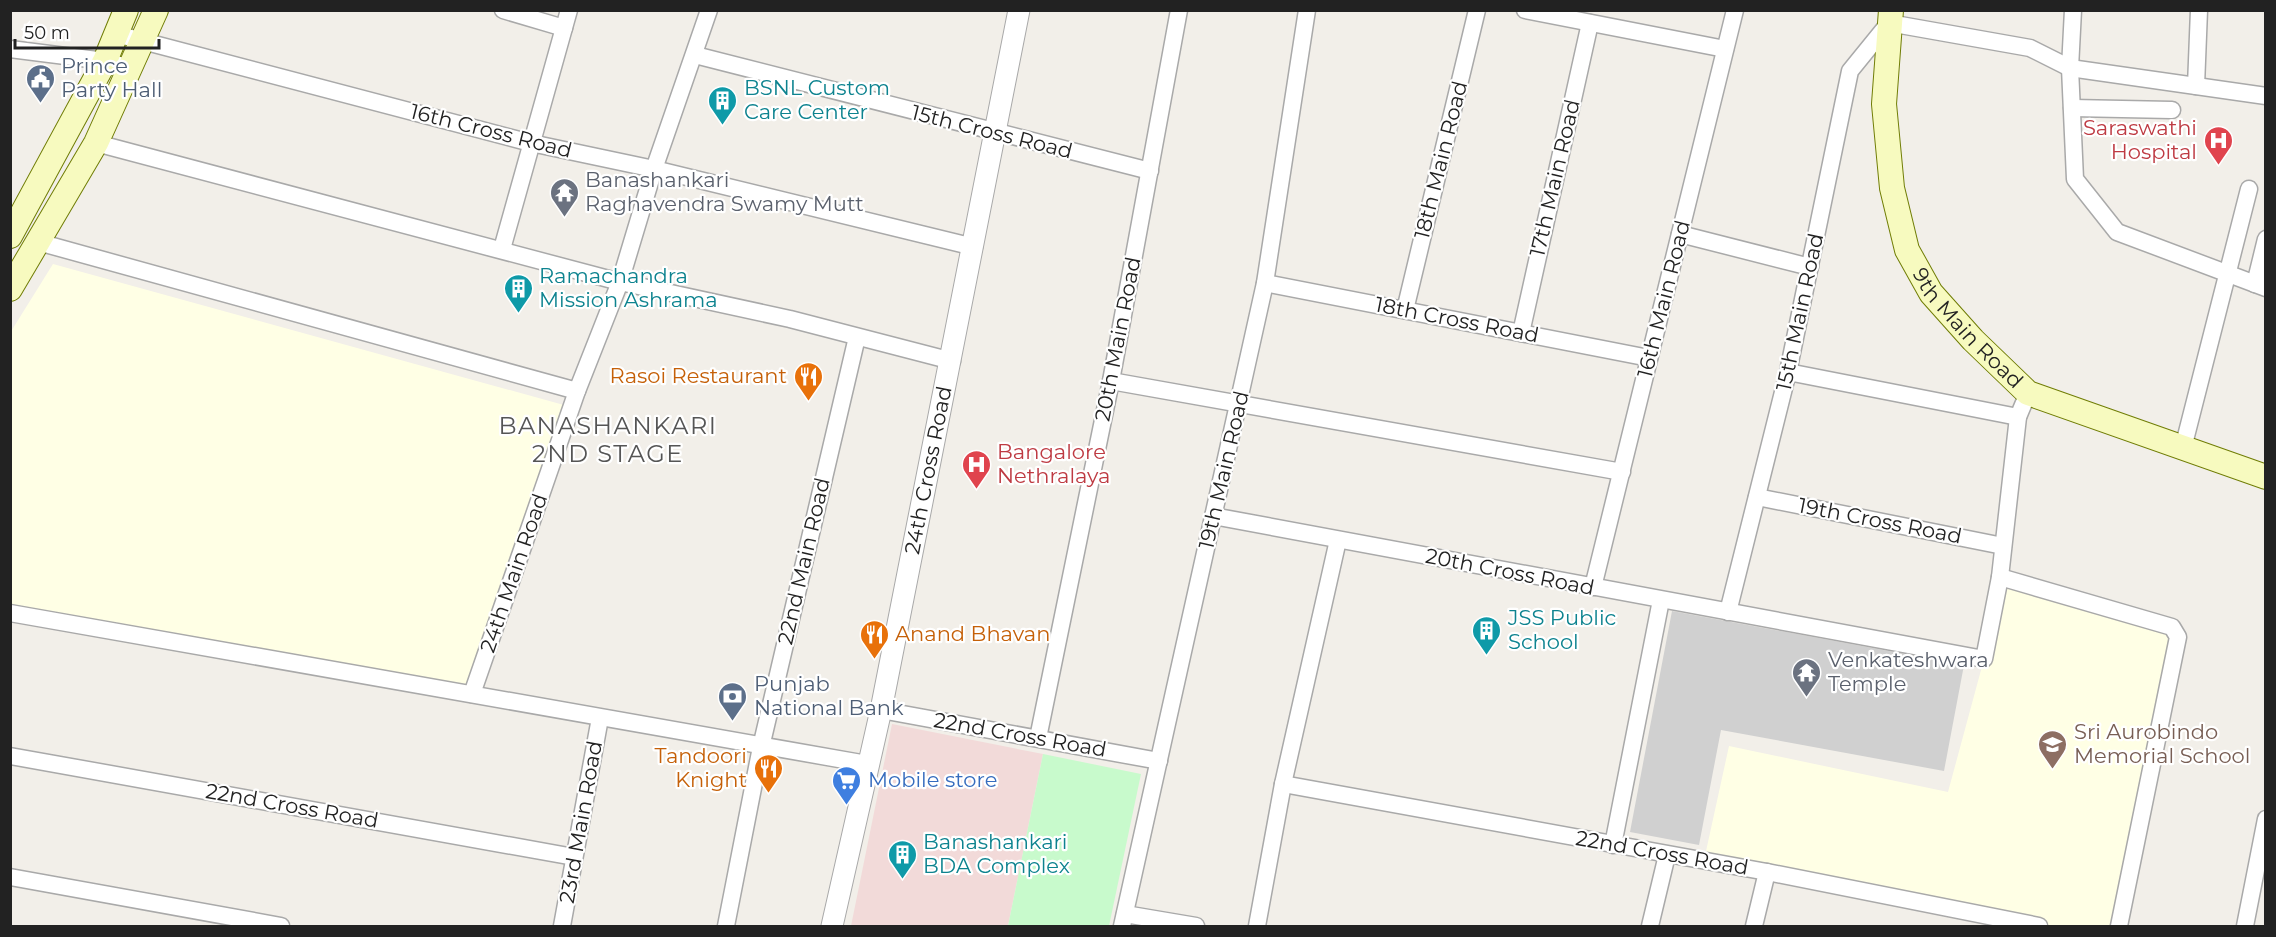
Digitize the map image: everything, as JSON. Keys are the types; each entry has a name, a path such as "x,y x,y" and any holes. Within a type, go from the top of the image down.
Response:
{"main road":[{"path":"10,236 105,61 126,10"},
{"path":"10,289 96,143 156,10"},
{"name":"9th Main Road","path":"1890,17 1884,104 1892,188 1906,250 1931,293 1973,340 2028,393 2265,477"}],"street":[{"path":"503,10 564,28"},
{"path":"502,249 569,10"},
{"name":"24th Main Road","path":"472,694 577,391 620,282 654,169 709,10"},
{"name":"24th Cross Road","path":"832,927 881,710 952,361 1019,10"},
{"name":"20th Main Road","path":"1038,738 1111,381 1179,10"},
{"name":"19th Main Road","path":"1123,920 1264,283 1307,10"},
{"name":"18th Main Road","path":"1405,310 1477,10"},
{"path":"1526,10 1725,49"},
{"name":"16th Main Road","path":"1593,587 1735,10"},
{"path":"2073,10 2070,68 2075,179 2117,232 2260,286 2265,239"},
{"path":"2196,86 2199,10"},
{"path":"1890,17 2030,48 2070,68 2265,96"},
{"name":"15th Main Road","path":"1728,612 1788,372 1850,72 1890,17"},
{"name":"17th Main Road","path":"1521,333 1590,23"},
{"name":"16th Cross Road","path":"116,34 531,143 654,169 974,247"},
{"path":"10,49 105,61 130,68"},
{"name":"15th Cross Road","path":"694,55 996,134 1150,171"},
{"path":"2072,108 2172,110"},
{"path":"96,143 620,282 952,361"},
{"path":"2183,448 2249,189"},
{"path":"1680,234 1810,267"},
{"path":"38,242 577,391"},
{"name":"18th Cross Road","path":"1264,283 1649,358"},
{"name":"22nd Main Road","path":"726,927 760,747 857,337"},
{"path":"1788,372 2018,417"},
{"path":"1111,381 1622,472"},
{"path":"2028,393 2018,417 2000,577 2172,627 2178,637 2177,651 2119,927"},
{"name":"19th Cross Road","path":"1757,496 2003,546"},
{"name":"20th Cross Road","path":"1213,516 1984,659 2000,577"},
{"path":"1257,927 1283,784 1338,540"},
{"path":"1613,845 1661,600"},
{"path":"10,613 760,747 867,764"},
{"name":"22nd Cross Road","path":"881,710 1159,761"},
{"name":"23rd Main Road","path":"562,927 600,718"},
{"name":"22nd Cross Road","path":"10,756 574,857"},
{"name":"22nd Cross Road","path":"1283,784 1767,872 2039,927"},
{"path":"2245,927 2265,824"},
{"path":"1650,927 1666,855"},
{"path":"1754,927 1767,872"},
{"path":"10,877 281,927"},
{"path":"1123,920 1196,927"}],"shaded area":[{"path":"53,264 571,407 474,689 11,604 10,333"},
{"name":"Sri Aurobindo Memorial School","path":"2000,577 2172,627 2119,926 2034,926 1703,865 1729,746 1948,792 1984,659"},
{"name":"Venkateshwara Temple","path":"1672,611 1964,665 1944,771 1721,730 1699,845 1630,832"},
{"path":"892,724 1043,754 1008,926 851,926"}],"green space":[{"path":"1043,754 1141,774 1109,926 1008,926"}],"place":[{"name":"Prince Party Hall","path":"40,104"},
{"name":"BSNL Custom Care Center","path":"723,126"},
{"name":"Saraswathi Hospital","path":"2218,166"},
{"name":"Banashankari Raghavendra Swamy Mutt","path":"564,218"},
{"name":"Ramachandra Mission Ashrama","path":"518,314"},
{"name":"Rasoi Restaurant","path":"808,402"},
{"name":"Bangalore Nethralaya","path":"976,490"},
{"name":"JSS Public School","path":"1487,656"},
{"name":"Anand Bhavan","path":"874,660"},
{"name":"Venkateshwara Temple","path":"1807,698"},
{"name":"Punjab National Bank","path":"733,722"},
{"name":"Sri Aurobindo Memorial School","path":"2053,770"},
{"name":"Tandoori Knight","path":"768,794"},
{"name":"Mobile store","path":"847,806"},
{"name":"Banashankari BDA Complex","path":"902,880"}],"district":[{"name":"BANASHANKARI 2ND STAGE","path":"608,440"}]}
